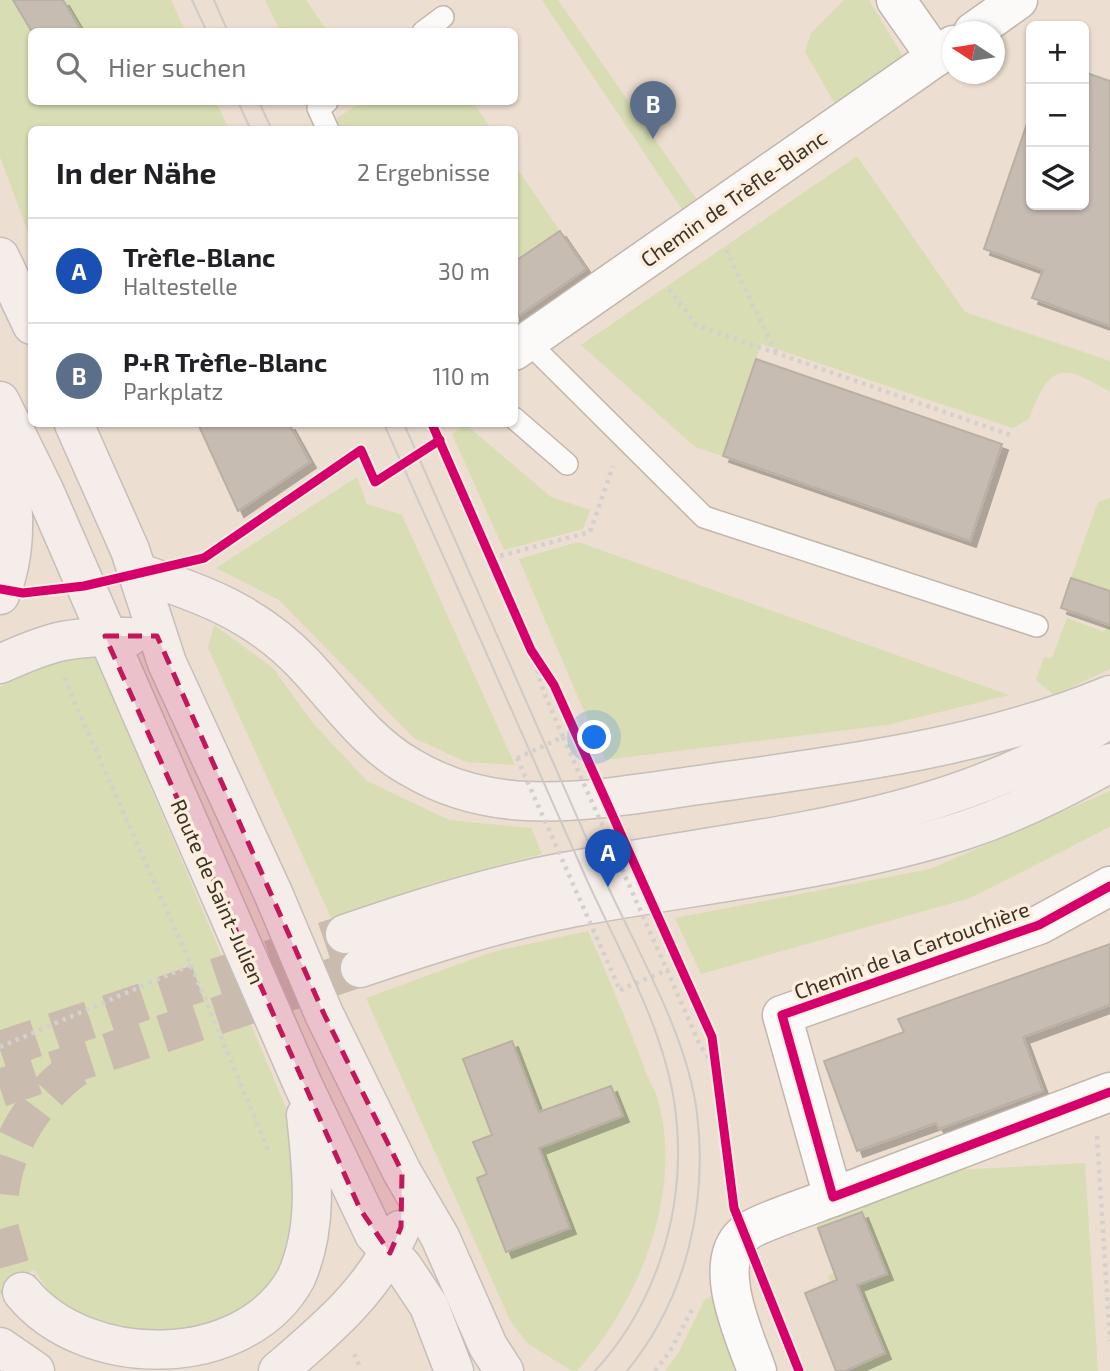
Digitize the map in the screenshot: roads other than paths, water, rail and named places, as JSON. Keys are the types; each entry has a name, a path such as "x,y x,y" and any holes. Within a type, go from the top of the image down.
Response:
{"main road":[{"path":"0,257 28,309"},
{"name":"Route de Saint-Julien","path":"0,401 44,490 105,636 303,1085 374,1234 429,1306 454,1371"},
{"path":"0,427 10,475 14,527 0,595"},
{"path":"75,427 138,573 157,636 324,1014 402,1172 440,1237 488,1346 504,1371"},
{"path":"138,573 205,594 257,623 303,662 379,744 407,765 462,791 515,800 584,800 891,756 1008,730 1110,695"},
{"path":"0,664 48,642 67,638 157,636"},
{"path":"1110,718 1043,759 980,787 833,827 558,873 438,903 353,951 455,936 572,908 861,858 918,844 1001,816 1049,796 1110,763"},
{"path":"22,1292 59,1335 86,1351 125,1365 161,1368 184,1365 216,1356 245,1340 268,1320 289,1293 307,1244 313,1195 303,1085"},
{"path":"278,1371 339,1319 367,1287 390,1253 406,1206 402,1172"},
{"path":"0,1347 35,1371"}],"street":[{"path":"897,0 942,49"},
{"path":"988,21 1018,0"},
{"name":"Chemin de Trèfle-Blanc","path":"522,347 942,52"},
{"name":"Chemin de la Cartouchière","path":"833,1197 782,1015 1039,925 1110,886"},
{"path":"757,1371 729,1282 733,1252 744,1233 1102,1096"}],"lane":[{"path":"428,28 443,17"},
{"path":"322,105 318,108 326,126"},
{"path":"522,347 624,437 704,517 1037,626"},
{"path":"518,421 567,464"}],"tunnel":[{"path":"0,1050 345,934"},
{"path":"0,1088 360,968"},
{"path":"0,1194 8,1158 24,1124 48,1093 76,1068"},
{"path":"0,1229 12,1272 22,1292"}],"tram line":[{"path":"192,0 205,28"},
{"path":"214,0 226,28"},
{"path":"239,105 249,126"},
{"path":"260,105 270,126"},
{"path":"385,427 582,869 641,994 665,1059 673,1092 678,1159 670,1225 661,1257 634,1318 595,1371"},
{"path":"405,427 604,878 659,993 683,1053 691,1083 700,1148 699,1182 688,1250 664,1313 627,1371"}],"place":[{"name":"P+R Trèfle-Blanc","path":"653,139"},
{"name":"Trèfle-Blanc","path":"608,887"}]}
